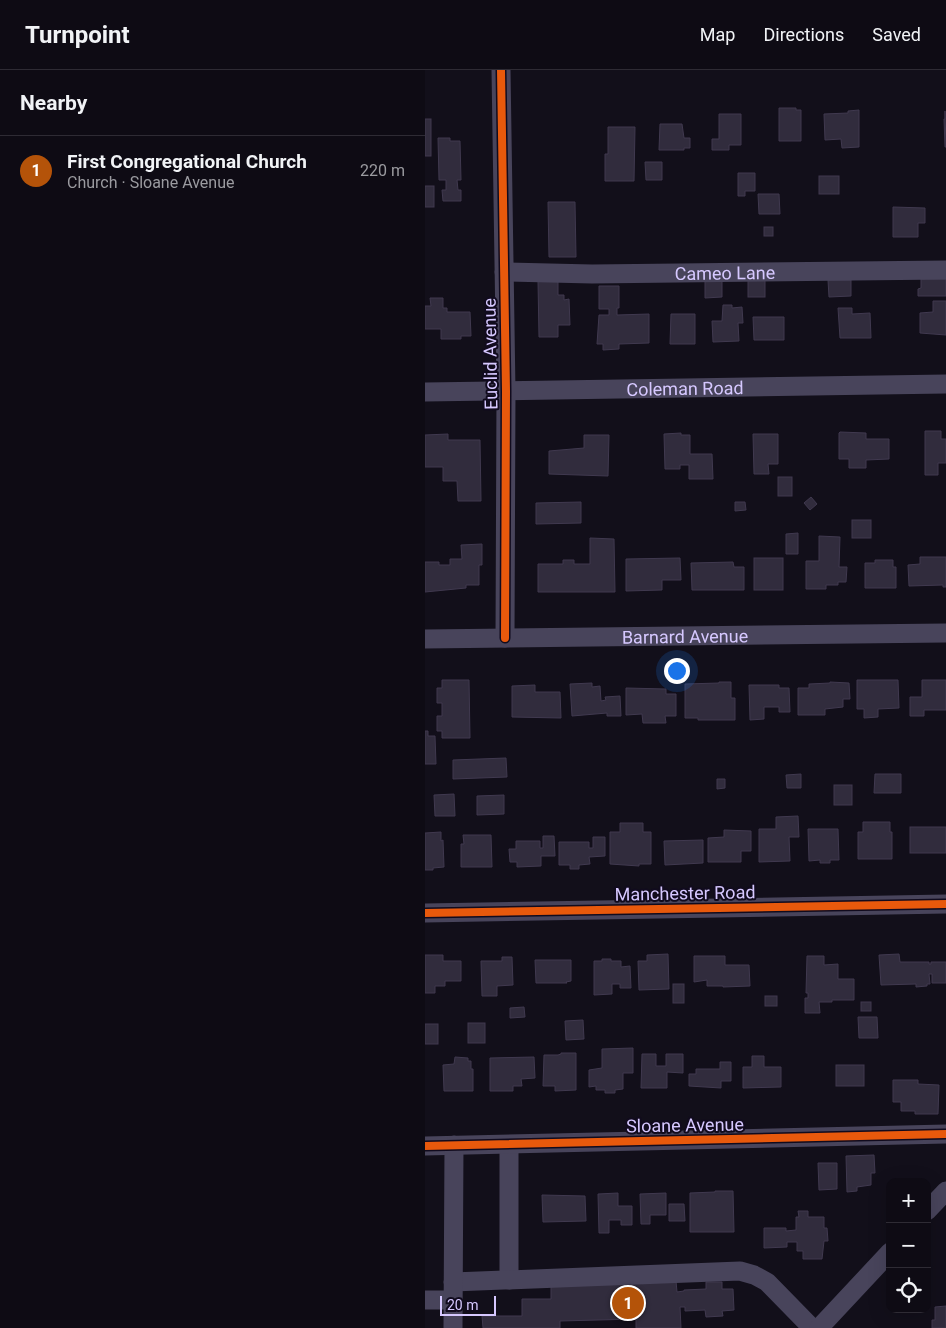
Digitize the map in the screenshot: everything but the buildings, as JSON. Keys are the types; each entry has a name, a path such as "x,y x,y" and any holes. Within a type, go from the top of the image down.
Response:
{"street":[{"name":"Euclid Avenue","path":"501,70 506,391 505,638"},
{"name":"Cameo Lane","path":"505,272 593,274 946,270"},
{"name":"Coleman Road","path":"425,392 946,384"},
{"name":"Barnard Avenue","path":"425,639 946,633"},
{"name":"Manchester Road","path":"425,913 946,904"},
{"name":"Sloane Avenue","path":"425,1146 946,1134"},
{"path":"509,1144 509,1280"},
{"path":"453,1328 454,1146"},
{"path":"931,1207 946,1191"},
{"path":"819,1328 886,1256"},
{"path":"425,1300 453,1291 509,1280 740,1271 767,1282 812,1328"}],"cycle path":[{"path":"501,70 506,391 505,638"},
{"path":"425,913 946,904"},
{"path":"425,1146 946,1134"}],"place":[{"name":"First Congregational Church","path":"628,1303"}]}
